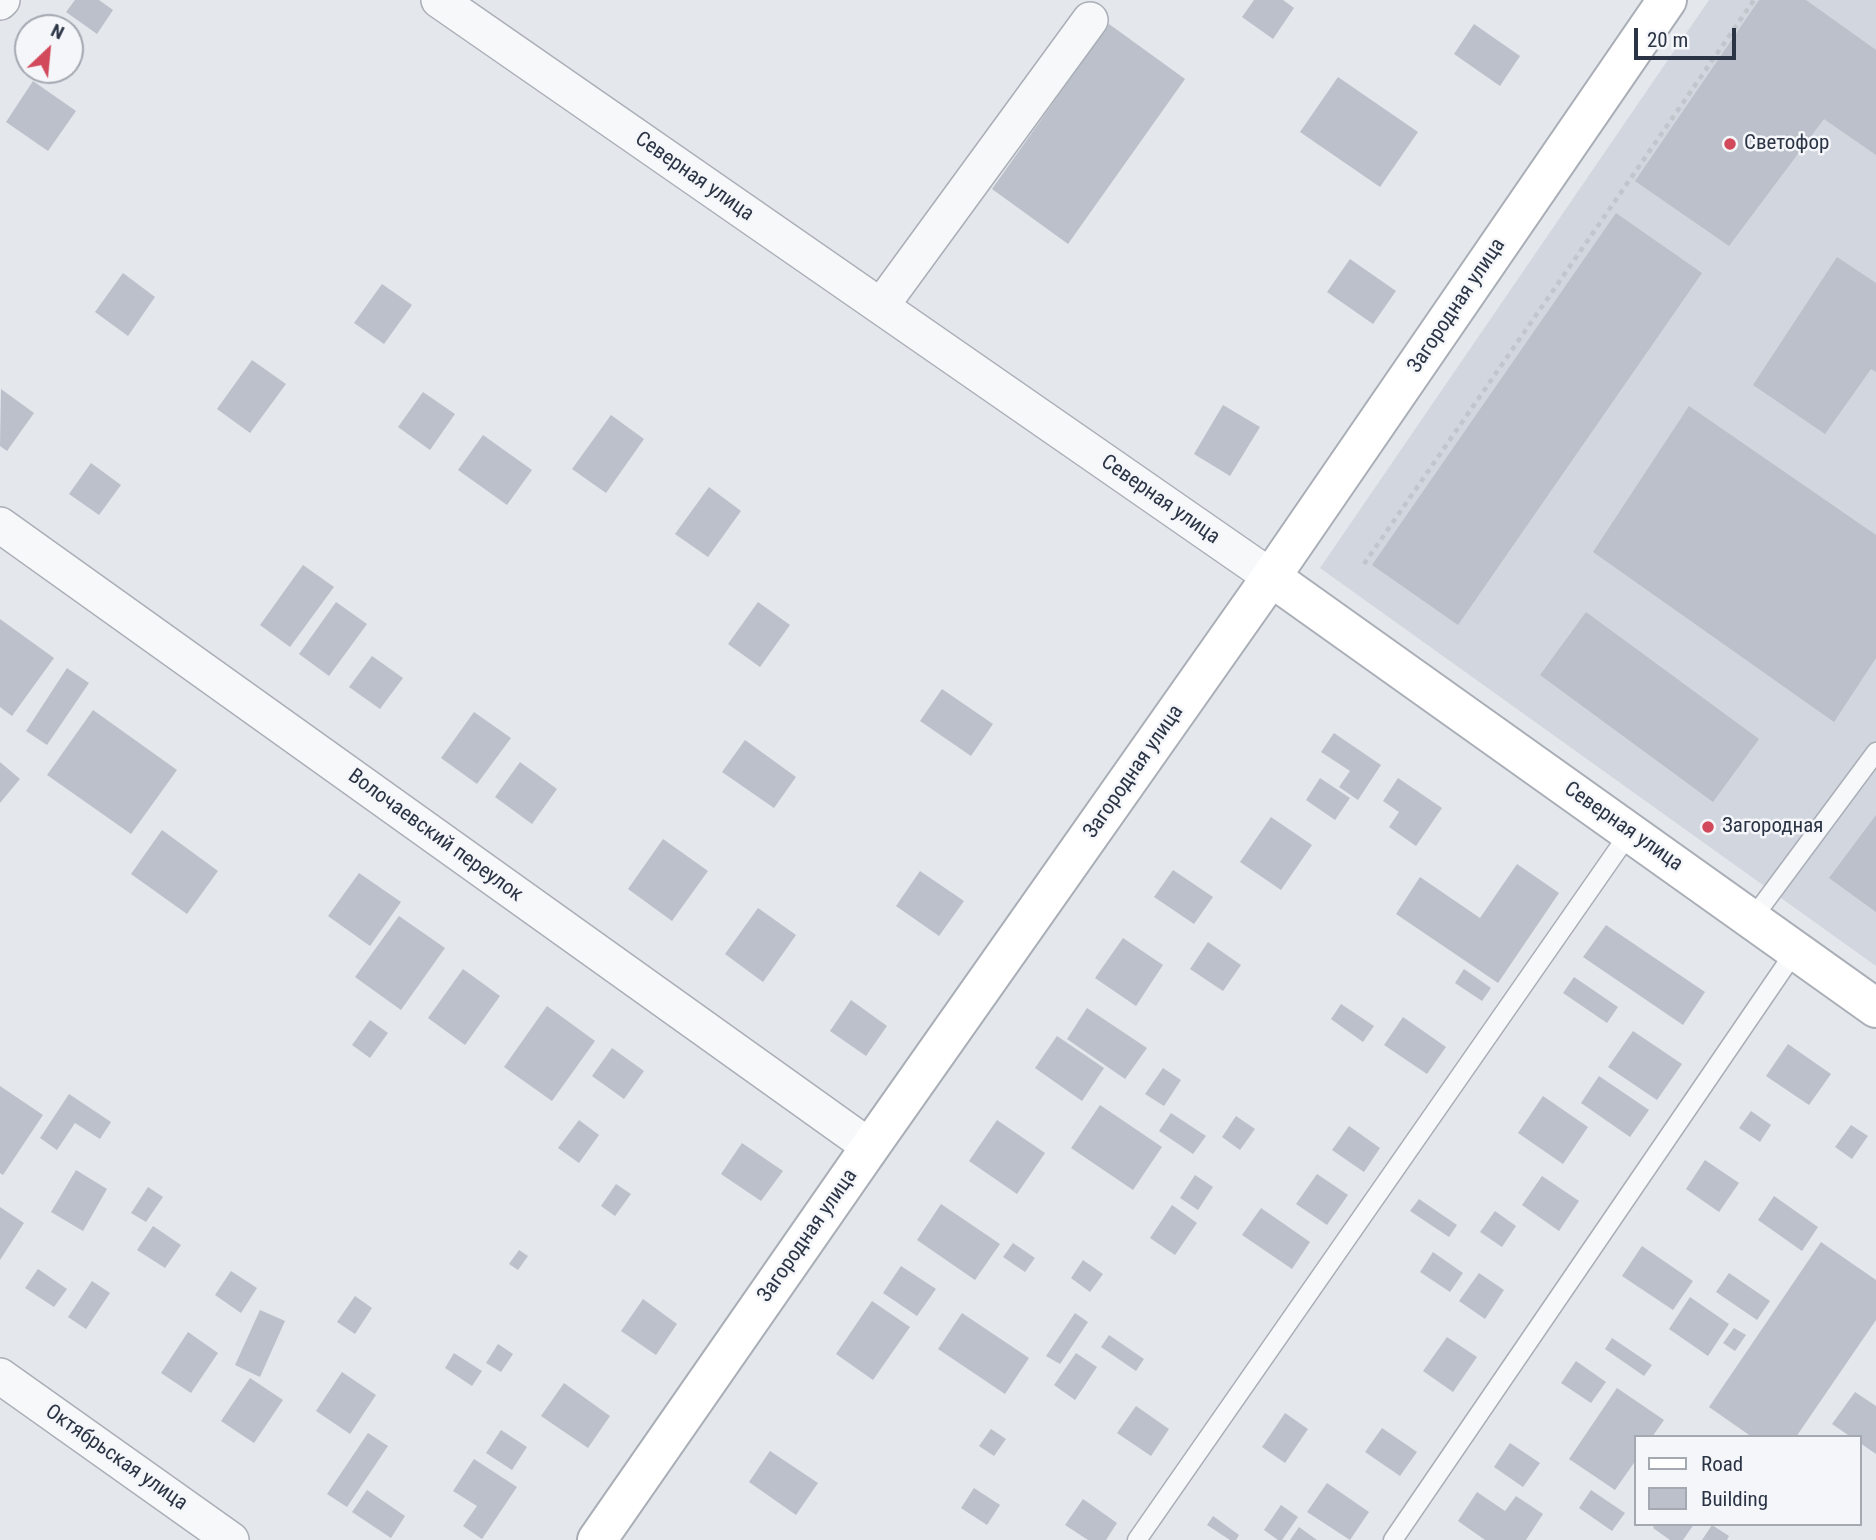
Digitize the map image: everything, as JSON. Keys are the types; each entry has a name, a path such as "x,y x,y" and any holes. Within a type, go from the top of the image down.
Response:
{"main road":[{"name":"Загородная улица","path":"597,1540 1271,577 1667,0"},
{"name":"Северная улица","path":"1271,577 1876,1008"}],"street":[{"name":"Северная улица","path":"439,0 1271,577"},
{"path":"881,306 1090,20"},
{"name":"Волочаевский переулок","path":"0,525 870,1147"},
{"name":"Октябрьская улица","path":"0,1376 231,1540"}],"lane":[{"path":"1752,919 1876,752"},
{"path":"1138,1540 1630,832"},
{"path":"1393,1540 1796,950"}],"path":[{"path":"1364,564 1754,0"}],"shaded area":[{"path":"1709,0 1876,0 1876,966 1320,568"}],"building":[{"path":"75,0 99,0 113,10 97,34 84,25 84,14 66,12"},
{"path":"1254,0 1283,0 1294,8 1273,39 1242,17"},
{"path":"1759,0 1806,0 1876,50 1876,155 1824,119 1729,246 1635,181"},
{"path":"1109,24 1185,79 1068,244 992,189"},
{"path":"1474,24 1520,56 1500,86 1454,54"},
{"path":"1338,77 1418,132 1380,187 1300,132"},
{"path":"31,84 37,84 76,111 48,151 6,122"},
{"path":"1616,213 1702,273 1458,625 1372,565"},
{"path":"1837,257 1876,283 1876,372 1871,369 1825,434 1753,385"},
{"path":"1350,259 1396,291 1373,324 1327,292"},
{"path":"123,273 155,297 128,336 95,312"},
{"path":"382,284 412,305 384,344 354,323"},
{"path":"252,360 286,384 250,433 217,409"},
{"path":"1,389 34,413 7,451 0,446"},
{"path":"423,392 455,414 430,450 398,427"},
{"path":"1223,405 1260,427 1230,476 1194,454"},
{"path":"1689,406 1876,535 1876,658 1834,722 1593,552"},
{"path":"611,415 644,439 606,493 572,469"},
{"path":"483,435 532,470 507,505 458,470"},
{"path":"91,463 121,485 99,515 69,494"},
{"path":"709,487 741,511 708,557 675,534"},
{"path":"303,565 334,587 290,647 260,625"},
{"path":"336,602 367,624 329,676 299,654"},
{"path":"758,602 790,625 760,667 728,644"},
{"path":"1586,612 1759,739 1713,802 1540,675"},
{"path":"0,619 54,658 12,716 0,707"},
{"path":"372,656 403,678 380,709 349,687"},
{"path":"67,668 89,683 47,745 26,731"},
{"path":"942,689 993,724 971,756 920,721"},
{"path":"93,710 177,770 131,834 47,775"},
{"path":"474,712 511,738 477,784 441,758"},
{"path":"1334,733 1381,765 1358,800 1339,787 1350,771 1321,752"},
{"path":"745,740 796,777 774,808 722,772"},
{"path":"0,762 20,779 0,803"},
{"path":"520,762 557,789 532,824 495,797"},
{"path":"1320,778 1350,798 1335,820 1306,800"},
{"path":"1398,778 1442,808 1416,846 1389,827 1399,812 1383,801"},
{"path":"1876,815 1876,912 1829,878"},
{"path":"1271,817 1312,845 1281,890 1240,862"},
{"path":"162,830 218,871 187,914 131,874"},
{"path":"663,839 708,871 672,921 628,889"},
{"path":"1517,864 1559,893 1498,983 1396,914 1420,877 1480,918"},
{"path":"1173,870 1213,897 1194,924 1154,897"},
{"path":"920,871 964,901 939,936 896,906"},
{"path":"359,873 401,902 370,946 328,916"},
{"path":"758,908 796,935 763,982 725,954"},
{"path":"399,916 445,948 401,1010 355,977"},
{"path":"1606,925 1705,992 1683,1025 1583,957"},
{"path":"1123,938 1163,965 1136,1006 1095,978"},
{"path":"1208,942 1241,965 1223,991 1190,969"},
{"path":"463,969 500,996 465,1045 428,1018"},
{"path":"1464,969 1491,988 1482,1001 1455,983"},
{"path":"1574,977 1618,1007 1607,1023 1563,993"},
{"path":"851,1000 887,1026 866,1056 830,1031"},
{"path":"1341,1004 1374,1026 1363,1042 1331,1019"},
{"path":"547,1006 595,1041 552,1101 504,1067"},
{"path":"1087,1008 1147,1048 1125,1079 1067,1039"},
{"path":"1403,1017 1446,1047 1427,1074 1384,1045"},
{"path":"370,1020 388,1033 370,1058 352,1045"},
{"path":"1633,1031 1682,1064 1657,1100 1608,1067"},
{"path":"1057,1036 1104,1068 1082,1101 1035,1068"},
{"path":"1788,1044 1831,1074 1809,1105 1766,1076"},
{"path":"612,1048 644,1071 624,1099 592,1076"},
{"path":"1163,1068 1181,1080 1164,1106 1145,1094"},
{"path":"1599,1076 1649,1110 1630,1137 1581,1103"},
{"path":"0,1086 43,1115 3,1175 0,1173"},
{"path":"69,1094 111,1122 100,1139 75,1123 57,1150 40,1138"},
{"path":"1543,1096 1588,1127 1563,1164 1518,1133"},
{"path":"1100,1105 1162,1147 1133,1190 1071,1148"},
{"path":"1751,1111 1771,1125 1760,1142 1739,1128"},
{"path":"1171,1113 1206,1136 1193,1154 1159,1131"},
{"path":"1236,1116 1255,1129 1240,1150 1222,1137"},
{"path":"579,1120 599,1135 579,1163 558,1148"},
{"path":"997,1120 1045,1153 1017,1194 969,1161"},
{"path":"1851,1125 1868,1136 1852,1159 1835,1147"},
{"path":"1349,1126 1380,1148 1364,1172 1332,1150"},
{"path":"742,1143 783,1171 761,1201 721,1174"},
{"path":"1705,1160 1739,1183 1719,1212 1686,1189"},
{"path":"76,1170 107,1189 83,1231 51,1212"},
{"path":"1317,1174 1348,1195 1327,1225 1296,1204"},
{"path":"1195,1175 1213,1187 1198,1210 1180,1198"},
{"path":"1542,1176 1579,1201 1559,1231 1522,1205"},
{"path":"616,1184 631,1194 615,1216 601,1206"},
{"path":"148,1187 163,1197 146,1222 131,1213"},
{"path":"1774,1196 1818,1227 1802,1251 1758,1220"},
{"path":"1419,1199 1457,1225 1449,1237 1410,1211"},
{"path":"941,1204 1000,1244 975,1280 917,1240"},
{"path":"1172,1205 1197,1223 1175,1255 1150,1238"},
{"path":"0,1207 24,1223 0,1260"},
{"path":"1261,1208 1310,1242 1292,1269 1242,1235"},
{"path":"1495,1211 1516,1226 1502,1247 1480,1232"},
{"path":"153,1226 181,1245 165,1268 137,1250"},
{"path":"1821,1242 1876,1280 1876,1320 1797,1435 1749,1435 1709,1407"},
{"path":"1013,1243 1035,1258 1025,1272 1003,1257"},
{"path":"1642,1246 1693,1281 1673,1310 1622,1276"},
{"path":"519,1250 528,1256 518,1270 509,1264"},
{"path":"1433,1252 1463,1273 1450,1292 1420,1272"},
{"path":"1083,1260 1103,1274 1090,1292 1071,1278"},
{"path":"901,1266 936,1289 917,1316 883,1293"},
{"path":"38,1269 67,1289 54,1307 25,1288"},
{"path":"231,1271 257,1288 241,1313 215,1295"},
{"path":"1479,1273 1504,1290 1485,1319 1459,1301"},
{"path":"1729,1273 1770,1301 1757,1320 1716,1292"},
{"path":"92,1281 110,1293 86,1329 68,1317"},
{"path":"355,1296 372,1308 355,1334 337,1322"},
{"path":"1690,1297 1729,1324 1708,1356 1669,1329"},
{"path":"643,1299 677,1324 656,1355 621,1331"},
{"path":"872,1301 910,1327 873,1380 836,1354"},
{"path":"260,1310 285,1321 260,1377 235,1365"},
{"path":"962,1313 1029,1358 1005,1394 938,1349"},
{"path":"1075,1313 1088,1322 1060,1364 1046,1356"},
{"path":"1734,1328 1746,1335 1735,1351 1723,1343"},
{"path":"188,1332 218,1353 191,1393 161,1373"},
{"path":"1109,1335 1144,1359 1136,1371 1101,1347"},
{"path":"1447,1337 1477,1357 1453,1392 1423,1371"},
{"path":"1612,1338 1652,1365 1644,1376 1605,1349"},
{"path":"498,1344 513,1354 501,1372 486,1363"},
{"path":"454,1353 482,1371 472,1386 445,1368"},
{"path":"1076,1353 1097,1367 1075,1400 1054,1385"},
{"path":"1576,1361 1606,1382 1591,1403 1561,1383"},
{"path":"342,1372 376,1395 350,1434 316,1411"},
{"path":"250,1378 283,1400 254,1443 221,1421"},
{"path":"564,1383 610,1416 588,1448 541,1416"},
{"path":"1617,1388 1664,1420 1653,1435 1634,1435 1634,1463 1615,1490 1569,1459"},
{"path":"1855,1392 1876,1406 1876,1454 1862,1444 1862,1435 1848,1435 1832,1424"},
{"path":"1136,1406 1169,1429 1151,1456 1117,1433"},
{"path":"1285,1413 1308,1429 1285,1463 1262,1447"},
{"path":"1382,1428 1417,1452 1400,1476 1365,1452"},
{"path":"991,1429 1006,1439 994,1456 979,1446"},
{"path":"501,1430 527,1447 512,1470 486,1453"},
{"path":"368,1433 388,1446 347,1507 327,1494"},
{"path":"1510,1443 1540,1463 1523,1487 1494,1467"},
{"path":"770,1451 818,1483 796,1515 749,1482"},
{"path":"474,1459 517,1487 482,1539 463,1526 477,1506 453,1491"},
{"path":"1327,1483 1369,1512 1350,1540 1307,1512"},
{"path":"974,1488 1000,1505 987,1525 961,1508"},
{"path":"367,1490 405,1516 391,1538 352,1512"},
{"path":"1591,1490 1625,1513 1612,1531 1579,1508"},
{"path":"1477,1492 1505,1511 1516,1496 1543,1514 1526,1540 1485,1540 1458,1521"},
{"path":"1083,1499 1117,1523 1106,1540 1088,1540 1065,1525"},
{"path":"1281,1505 1298,1517 1282,1540 1278,1540 1264,1530"},
{"path":"1213,1516 1239,1535 1236,1540 1230,1540 1207,1525"},
{"path":"1693,1526 1683,1540 1670,1540 1653,1528"},
{"path":"1711,1526 1729,1536 1727,1540 1702,1540"},
{"path":"1299,1527 1317,1540 1290,1540"}],"place":[{"name":"Светофор","path":"1730,144"},
{"name":"Загородная","path":"1708,827"}]}
